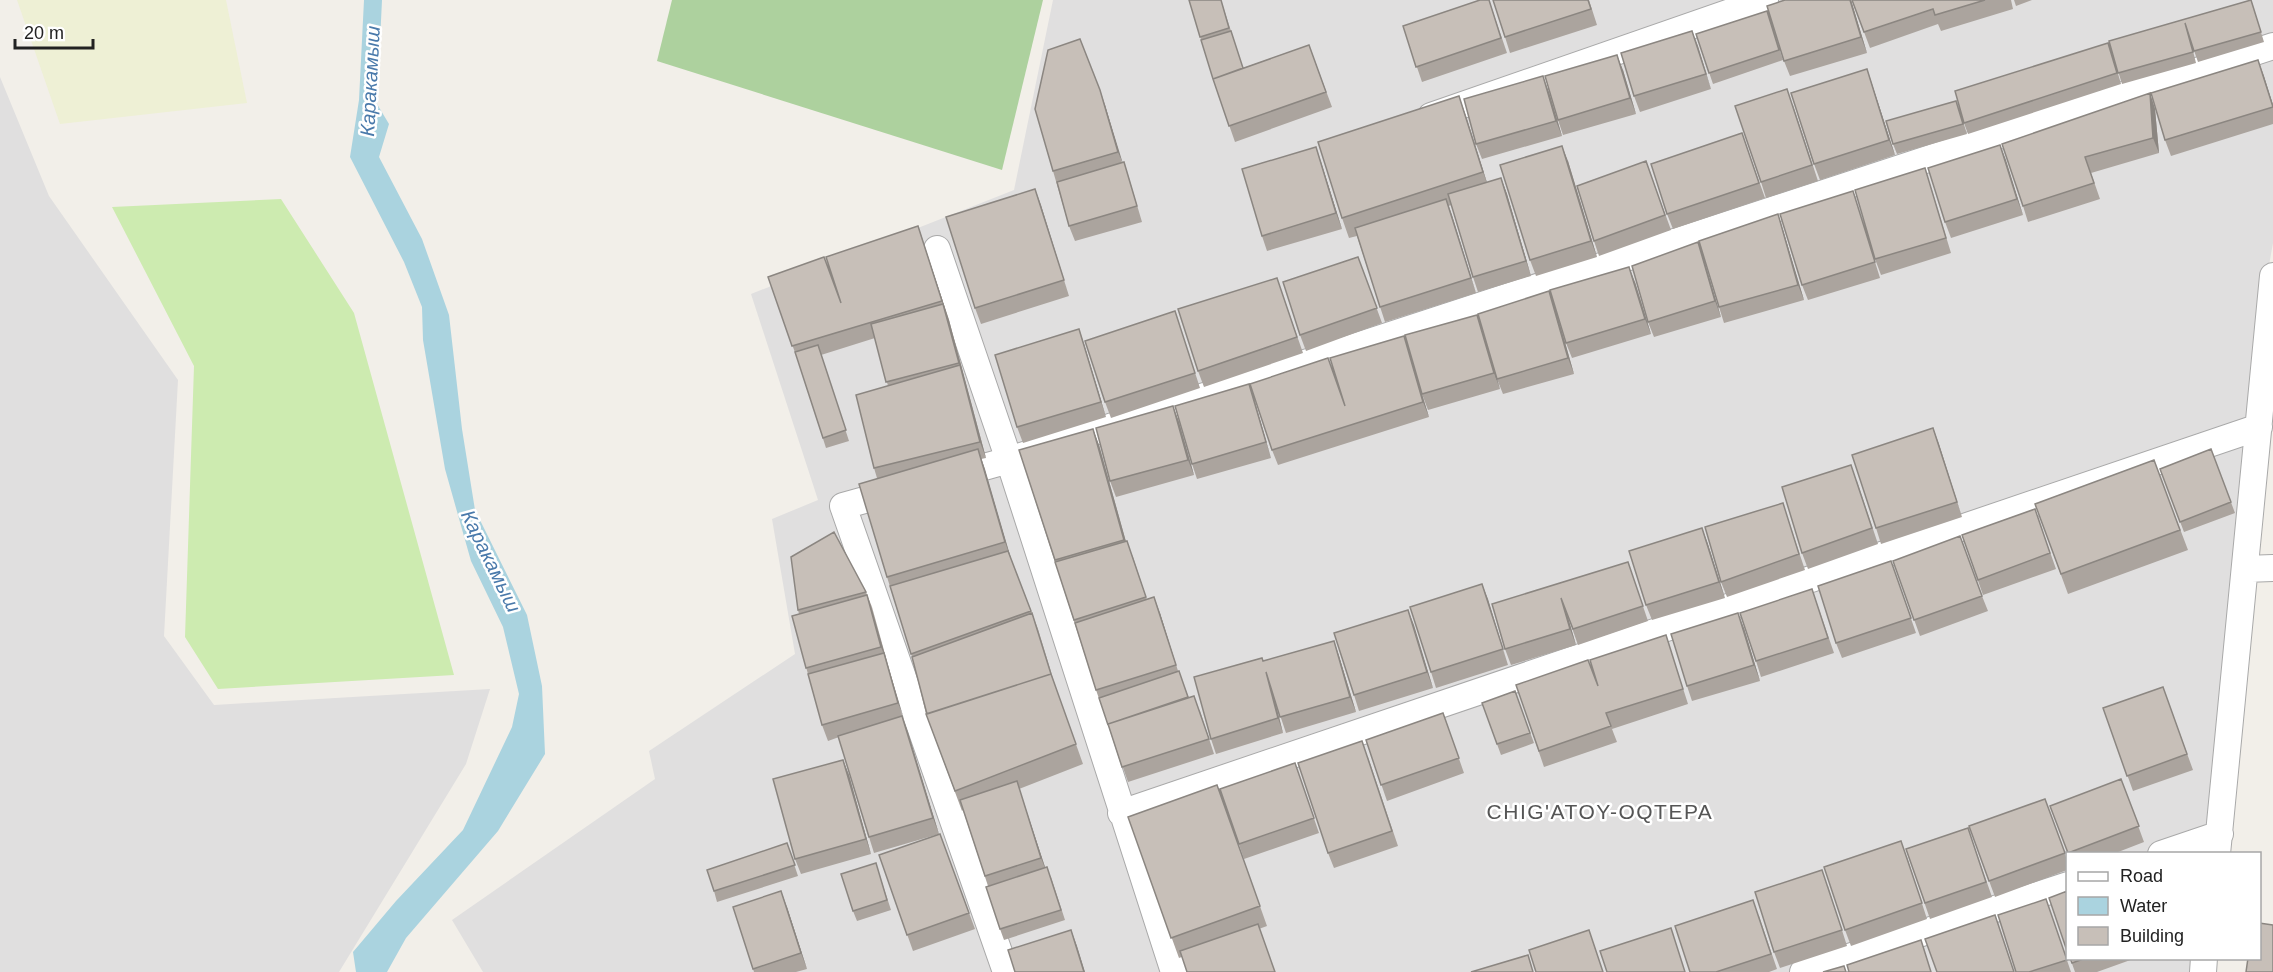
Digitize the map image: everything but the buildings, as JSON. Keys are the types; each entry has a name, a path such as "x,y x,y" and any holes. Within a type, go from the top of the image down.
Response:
{"street":[{"path":"1408,124 1765,0"},
{"path":"1006,972 843,506 1009,460 2273,46"},
{"path":"937,249 1009,460 1174,972"},
{"path":"2173,852 2219,844 2273,276"},
{"path":"1122,813 2259,427"},
{"path":"2245,569 2273,568"},
{"path":"1803,972 2066,885"}],"shaded area":[{"name":"CHIG'ATOY-OQTEPA","path":"1053,0 2273,0 2273,243 2263,299 2220,852 2066,852 2066,960 2212,960 2211,972 483,972 452,920 655,779 649,751 795,654 772,519 818,500 751,294 1014,190"},
{"path":"0,77 49,196 178,380 164,636 214,705 490,689 466,764 339,972 0,972"}],"green space":[{"path":"17,0 226,0 247,103 60,124"},
{"path":"672,0 1043,0 1002,170 657,61"},
{"path":"281,199 354,313 454,675 218,689 185,637 194,366 112,207"}],"water":[{"name":"Каракамыш","path":"364,0 382,0 377,104 389,124 379,157 422,239 449,315 462,429 475,510 527,615 542,686 545,754 498,831 406,938 387,972 356,972 353,952 396,901 463,830 512,727 519,694 503,627 471,561 445,469 423,340 422,307 404,262 350,157 359,100"}],"district":[{"name":"CHIG'ATOY-OQTEPA","path":"1600,811"}]}
